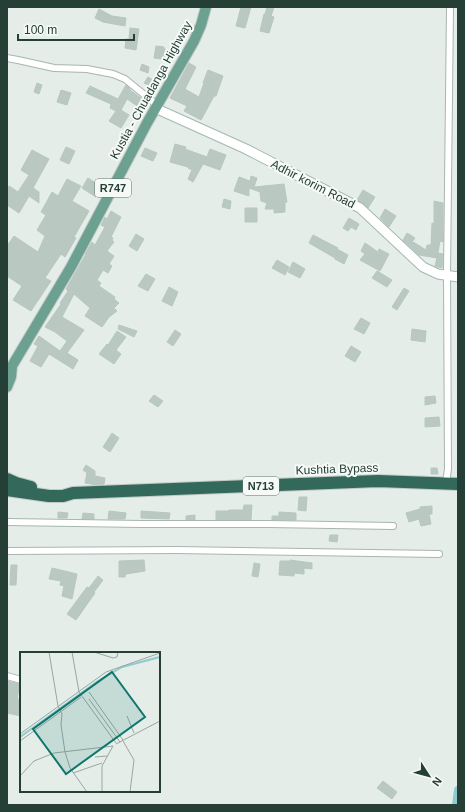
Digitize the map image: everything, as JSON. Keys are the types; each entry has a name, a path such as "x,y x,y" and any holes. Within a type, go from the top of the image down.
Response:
{"highway":[{"path":"7,479 29,490"},
{"name":"Kushtia Bypass","path":"7,484 48,496 63,496 73,493 378,481 451,483"},
{"name":"Kushtia Bypass","path":"7,490 29,490"},
{"path":"7,494 29,490"}],"main road":[{"name":"Kustia - Chuadanga Highway","path":"7,387 11,377 10,369 71,267 156,106 194,41 202,25 206,7"},
{"name":"Adhir korim Road","path":"156,106 246,149 360,208 423,267 438,274 458,277"}],"street":[{"path":"450,7 447,276 448,469 451,483"},
{"path":"7,58 54,68 87,68 113,74 126,79 156,106"},
{"path":"7,522 393,526"},
{"path":"7,551 176,550 439,554"},
{"path":"7,676 20,680"}],"building":[{"path":"241,7 251,7 245,28 236,26"},
{"path":"267,7 274,7 271,16 274,17 269,33 260,31"},
{"path":"99,9 112,16 126,18 125,26 103,22 95,18"},
{"path":"130,28 139,29 136,50 125,48 126,39 129,39"},
{"path":"156,46 174,51 171,60 154,58"},
{"path":"189,63 196,67 185,89 199,97 208,70 223,76 216,96 214,96 201,120 184,111 187,106 170,98"},
{"path":"142,64 149,67 148,73 140,70"},
{"path":"148,77 156,82 152,88 144,83"},
{"path":"37,83 42,85 39,94 34,92"},
{"path":"126,85 130,90 145,101 140,108 127,99 121,110 129,115 121,128 109,121 116,111 110,108 111,104 86,93 90,86 118,99"},
{"path":"61,90 71,93 67,105 57,102"},
{"path":"175,144 186,147 185,149 207,157 210,149 226,155 220,170 203,164 193,182 188,179 192,170 188,167 170,162"},
{"path":"66,147 75,151 69,164 60,160"},
{"path":"145,148 157,153 153,161 141,156"},
{"path":"32,150 49,159 33,188 39,192 39,203 29,196 19,213 7,205 7,190 9,186 18,192 29,175 21,170"},
{"path":"251,176 257,178 254,187 284,184 287,202 285,202 285,212 274,213 274,209 265,209 267,203 261,201 260,192 249,188 249,196 234,191 239,177 250,181"},
{"path":"88,178 102,187 96,197 82,188"},
{"path":"67,179 81,186 72,201 89,211 74,237 76,238 65,257 61,254 45,278 51,281 31,311 13,300 22,286 7,276 7,246 14,236 38,252 45,236 37,230 46,215 41,212 52,192 58,196"},
{"path":"363,190 375,197 368,208 357,200"},
{"path":"224,199 231,201 230,209 222,207"},
{"path":"434,201 443,203 443,242 440,241 437,258 419,255 403,240 407,233 415,238 412,242 426,250 427,245 431,245 432,223 434,224"},
{"path":"245,208 257,208 257,222 245,222"},
{"path":"385,209 396,216 389,227 380,218"},
{"path":"111,211 121,217 111,237 113,238 112,240 114,242 107,251 114,256 109,264 112,266 108,273 103,270 97,280 101,283 99,286 115,297 114,299 119,303 114,308 117,311 109,317 102,327 85,316 90,308 74,294 62,317 84,330 67,353 78,360 73,369 49,354 41,367 30,361 38,346 34,344 39,336 60,351 67,341 45,327 61,304 60,303 68,291 66,289 92,242 95,245 105,227 101,225 105,217 107,219"},
{"path":"349,218 359,224 356,230 351,227 348,231 343,228"},
{"path":"136,234 144,239 137,251 129,246"},
{"path":"313,235 348,255 344,264 309,243"},
{"path":"365,243 378,252 379,249 389,254 380,271 360,260 365,254 361,251"},
{"path":"438,253 443,254 442,268 435,266"},
{"path":"277,260 289,267 285,275 272,268"},
{"path":"293,262 305,269 300,278 288,272"},
{"path":"377,271 392,280 387,287 372,278"},
{"path":"146,274 155,279 148,291 138,286"},
{"path":"169,287 178,292 172,306 162,301"},
{"path":"404,288 409,291 397,310 392,307"},
{"path":"361,318 370,323 364,334 354,329"},
{"path":"119,325 137,331 134,337 118,329"},
{"path":"412,329 426,331 425,342 411,340"},
{"path":"175,330 181,334 173,346 167,342"},
{"path":"117,331 126,337 116,350 121,354 114,364 99,354 107,344 108,345"},
{"path":"351,346 361,352 355,362 345,356"},
{"path":"154,395 163,401 158,407 149,401"},
{"path":"435,396 436,403 425,405 425,397"},
{"path":"439,417 440,426 425,427 425,418"},
{"path":"112,433 119,438 110,452 103,447"},
{"path":"86,465 95,471 95,476 105,478 104,484 97,485 85,483 87,473 83,470"},
{"path":"431,468 437,468 438,474 431,474"},
{"path":"299,497 307,497 306,511 298,510"},
{"path":"244,505 252,505 251,520 216,520 216,511 243,510"},
{"path":"432,506 432,514 429,514 431,524 421,526 419,519 409,522 406,513 420,509 420,507"},
{"path":"109,511 126,513 125,519 108,519"},
{"path":"141,511 170,513 169,519 141,518"},
{"path":"58,512 68,513 67,518 58,518"},
{"path":"279,512 296,513 296,520 272,520 272,516 279,516"},
{"path":"83,513 94,514 94,519 82,519"},
{"path":"195,515 195,520 186,520 186,516"},
{"path":"330,535 338,535 337,542 329,541"},
{"path":"144,560 145,571 126,574 125,577 119,577 119,561"},
{"path":"290,560 312,563 312,569 304,568 304,574 294,573 294,576 279,575 280,561"},
{"path":"254,563 260,564 258,577 252,576"},
{"path":"11,565 17,565 16,585 10,585"},
{"path":"52,568 77,574 72,599 62,596 64,586 60,585 61,581 49,579"},
{"path":"98,576 103,580 76,620 67,614 87,587 89,588"},
{"path":"7,681 20,684 17,699 20,699 20,716 7,713"},
{"path":"383,781 397,792 392,799 377,788"}],"waterway":[{"path":"456,805 458,790"}]}
